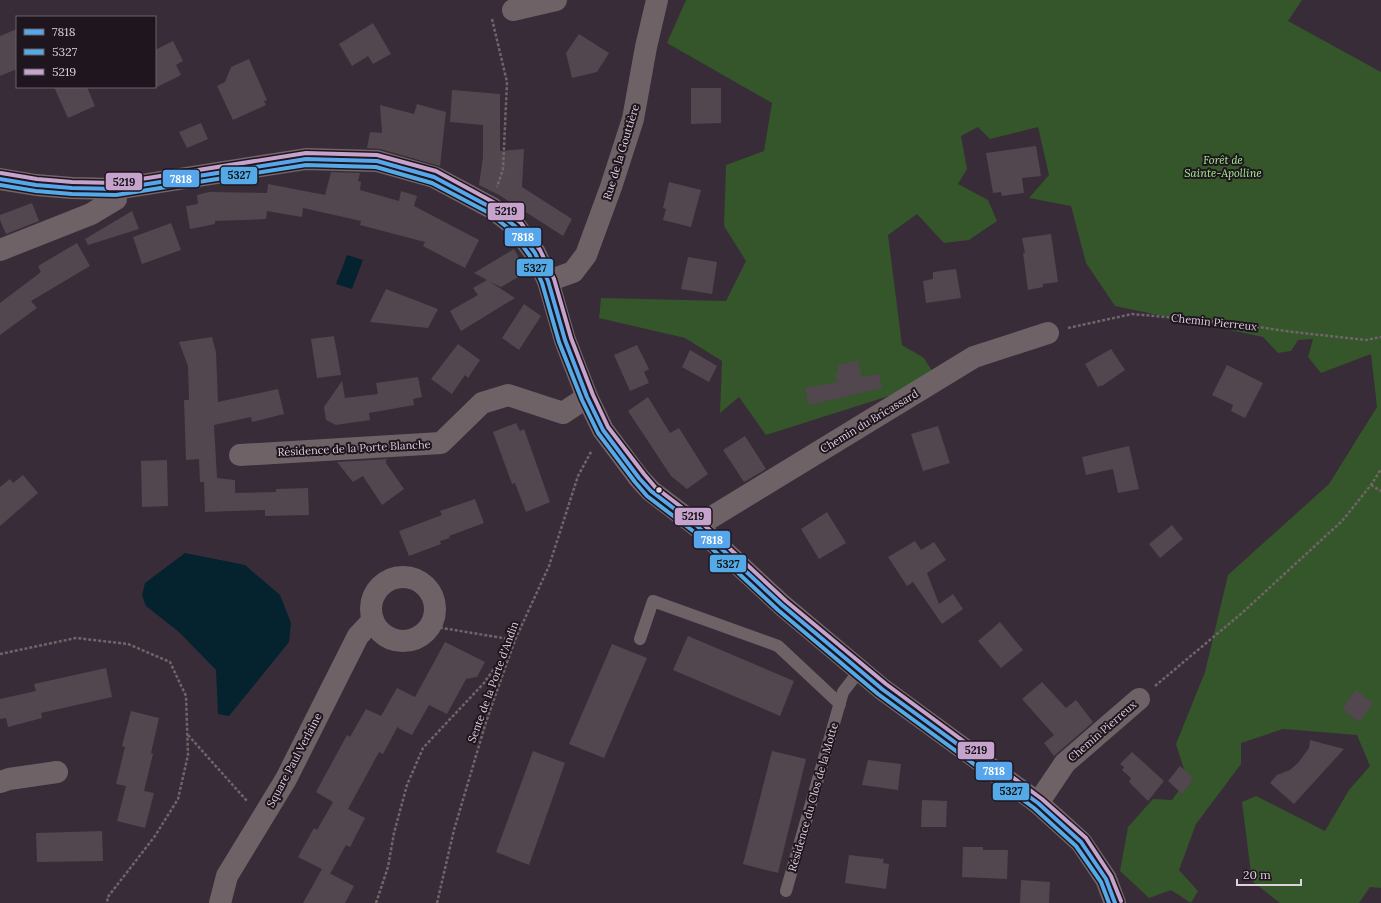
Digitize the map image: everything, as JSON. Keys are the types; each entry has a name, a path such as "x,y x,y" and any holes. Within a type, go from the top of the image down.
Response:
{"street":[{"path":"513,10 556,0"},
{"name":"Rue de la Gouttière","path":"548,281 573,272 586,256 611,187 633,118 646,47 657,0"},
{"path":"0,179 36,185 116,189 306,159 377,162 434,177 492,208 516,227 535,253 548,281 565,340 587,397 603,430 651,491 697,526 782,605 882,689 1038,803 1081,842 1106,879 1115,903"},
{"path":"0,250 91,214 116,199 116,189"},
{"name":"Chemin du Bricassard","path":"697,526 974,357 1048,333"},
{"name":"Résidence de la Porte Blanche","path":"240,455 441,443 482,402 508,395 563,413 587,397"},
{"path":"395,578 406,578 416,580 425,586 431,595 434,605 434,616 430,626 424,634 415,639 405,642 394,640 385,636 378,629 373,620 370,610 372,599 377,590 390,580 395,578"},
{"name":"Square Paul Verlaine","path":"220,903 227,876 286,779 358,636 373,620"},
{"name":"Chemin Pierreux","path":"1038,803 1065,763 1139,699"},
{"path":"0,782 9,779 58,772"}],"lane":[{"path":"640,639 653,601 778,646 840,704"},
{"name":"Résidence du Clos de la Motte","path":"786,891 843,692 860,670"}],"path":[{"path":"492,208 503,168 507,82 491,16 513,10"},
{"name":"Chemin Pierreux","path":"1048,333 1077,325 1132,314 1231,323 1366,340 1381,337"},
{"name":"Sente de la Porte d'Andin","path":"437,903 458,816 486,722 515,640 549,566 578,476 603,430"},
{"path":"1139,699 1248,608 1342,521 1371,485 1381,469"},
{"path":"1371,485 1381,491"},
{"path":"376,903 388,867 394,833 407,785 423,748 484,683 515,640 430,626"},
{"path":"0,654 76,638 128,644 170,662 186,696 188,756 178,799 155,836 107,898 108,903"},
{"path":"187,734 247,802 257,827"}],"green space":[{"name":"Forêt de Sainte-Apolline","path":"686,0 1302,0 1288,21 1381,72 1381,888 1370,887 1359,903 1280,903 1252,881 1242,802 1256,796 1325,831 1349,790 1370,766 1357,735 1283,729 1241,743 1241,764 1196,824 1179,870 1198,891 1191,903 1171,890 1149,898 1120,871 1128,827 1153,799 1172,800 1187,779 1176,744 1205,672 1228,575 1329,484 1377,407 1371,354 1321,373 1308,357 1313,339 1298,340 1291,351 1278,353 1263,337 1115,306 1086,263 1071,206 1029,198 1049,175 1038,127 990,139 978,127 961,136 967,169 958,184 988,200 997,221 969,240 944,243 917,214 888,235 902,345 924,358 932,371 892,395 766,435 739,397 720,413 722,361 685,338 599,318 601,298 726,301 746,261 724,226 726,165 764,151 772,103 667,43"}],"water":[{"path":"347,255 363,260 352,289 336,284"},
{"path":"185,553 245,565 280,595 291,623 289,642 229,716 218,714 216,670 179,632 146,606 142,595 145,583"}],"building":[{"path":"373,23 391,54 373,64 368,56 352,66 339,44"},
{"path":"16,29 16,69 0,76 0,36"},
{"path":"579,34 609,53 597,72 572,78 566,53"},
{"path":"173,41 183,61 176,65 181,75 156,88 156,50"},
{"path":"249,59 267,100 264,101 266,105 233,120 217,86 225,82 231,67"},
{"path":"54,88 87,88 95,106 68,118"},
{"path":"691,88 721,88 721,123 691,124"},
{"path":"452,90 500,94 500,151 524,149 522,187 572,219 563,236 499,195 479,185 483,157 483,125 450,122"},
{"path":"417,104 446,112 440,166 380,149 367,148 370,132 382,133 380,105 414,114"},
{"path":"201,123 208,139 187,148 179,132"},
{"path":"1036,146 1041,176 1022,178 1024,193 1002,196 1001,192 993,193 986,153"},
{"path":"331,172 360,173 358,181 361,182 360,190 399,201 401,191 417,196 414,206 479,240 465,268 423,246 425,242 360,225 361,221 303,208 302,217 267,211 266,219 215,221 215,224 190,229 186,206 198,204 197,195 209,192 267,193 268,184 325,195"},
{"path":"669,182 701,190 691,227 663,220 666,209 663,208"},
{"path":"32,203 39,221 6,234 0,220 0,215"},
{"path":"132,211 139,229 88,245 85,239"},
{"path":"171,223 181,250 142,264 133,237"},
{"path":"1051,234 1058,282 1043,284 1043,287 1028,290 1023,253 1025,253 1022,238"},
{"path":"77,243 90,266 31,301 37,308 0,335 0,303 41,272 38,266"},
{"path":"514,249 527,272 501,287 489,281 515,298 461,331 450,311 478,295 473,288 487,280 474,273"},
{"path":"688,257 717,262 712,294 681,289"},
{"path":"956,269 961,298 926,303 923,281 933,279 933,272"},
{"path":"386,289 438,309 428,328 370,322"},
{"path":"524,304 541,316 519,350 502,338"},
{"path":"334,336 341,375 317,378 311,339"},
{"path":"212,337 216,352 218,402 278,389 284,414 252,422 251,417 214,425 217,478 235,480 235,493 276,492 276,489 308,488 309,515 265,516 265,510 205,512 204,482 200,482 199,459 186,460 184,400 189,400 188,366 179,342"},
{"path":"458,344 480,360 468,378 465,375 452,394 431,379"},
{"path":"637,345 649,369 644,372 649,383 630,391 614,355"},
{"path":"1111,349 1125,370 1102,386 1101,385 1098,387 1085,364"},
{"path":"690,350 717,366 709,382 682,367"},
{"path":"858,360 862,377 879,374 882,388 809,405 805,388 837,382 835,374 838,372 837,365"},
{"path":"1227,365 1263,383 1245,418 1231,411 1233,405 1212,395"},
{"path":"418,377 422,397 413,399 414,405 369,413 370,420 336,425 326,420 324,407 342,381 345,398 378,394 376,383"},
{"path":"648,397 670,433 679,428 708,474 687,489 671,476 628,411"},
{"path":"516,423 520,431 524,429 550,502 526,512 515,483 512,484 493,432"},
{"path":"938,426 950,463 923,471 911,434"},
{"path":"745,436 766,469 744,482 723,450"},
{"path":"1129,446 1139,489 1118,493 1113,469 1086,475 1082,457"},
{"path":"388,459 386,460 386,463 404,489 382,505 363,476 353,482 337,462"},
{"path":"167,460 168,506 142,507 141,461"},
{"path":"23,475 38,493 0,526 0,487 10,479 13,483"},
{"path":"475,499 484,523 449,536 450,538 440,541 441,544 409,556 399,531 442,515 440,511"},
{"path":"827,512 846,543 819,559 801,529"},
{"path":"1172,525 1183,539 1160,558 1149,544"},
{"path":"915,541 921,550 934,542 946,560 927,573 939,604 953,594 963,609 942,624 913,582 907,586 888,557"},
{"path":"1000,622 1023,650 1001,668 978,641"},
{"path":"688,636 794,681 780,716 673,670"},
{"path":"445,642 485,662 477,677 466,679 447,714 429,705 412,735 398,728 398,726 383,754 379,752 348,809 365,818 350,847 346,845 330,874 354,886 345,903 303,903 322,869 298,857 314,828 317,830 333,802 316,792 347,735 350,737 366,709 381,716 397,688 415,697"},
{"path":"612,644 647,658 604,758 569,744"},
{"path":"106,668 112,697 41,713 42,718 8,727 6,718 0,719 0,699 36,691 34,684"},
{"path":"1042,682 1066,708 1076,700 1093,722 1054,756 1044,743 1054,735 1022,699"},
{"path":"1356,690 1373,703 1359,722 1342,709"},
{"path":"131,711 159,718 151,753 153,754 144,791 154,793 145,828 117,821 126,786 116,784 125,747 122,746"},
{"path":"1310,740 1344,749 1294,804 1270,783 1277,775 1290,770 1298,763 1309,748"},
{"path":"533,751 565,763 529,865 496,852"},
{"path":"772,751 806,759 778,873 743,864"},
{"path":"1132,752 1164,781 1148,801 1129,782 1131,778 1122,770 1124,767 1120,764"},
{"path":"868,760 901,764 898,790 862,785"},
{"path":"1180,766 1194,778 1182,794 1168,781"},
{"path":"922,800 947,801 946,827 921,827"},
{"path":"102,831 103,861 37,862 36,833"},
{"path":"963,847 983,847 983,850 1008,850 1007,879 962,877"},
{"path":"849,855 884,859 883,863 889,864 886,889 845,883"},
{"path":"1021,880 1050,882 1049,903 1020,903"}],"transit line":[{"name":"5219","path":"1,173 37,179 72,182 116,183 306,153 377,155 436,171 495,203 521,223 540,250 554,279 571,338 593,395 608,427 655,487 701,522 786,601 886,684 1042,799 1086,838 1111,876 1121,901"},
{"name":"7818","path":"0,179 36,185 116,189 306,159 377,161 434,177 492,208 516,227 535,253 548,281 565,340 587,397 603,430 639,478 651,491 697,526 782,605 882,689 1038,803 1081,842 1106,879 1115,903"},
{"name":"5327","path":"0,185 36,191 116,195 306,165 376,167 432,183 489,213 512,231 530,256 542,283 559,342 582,400 598,433 647,496 693,531 778,610 878,694 1034,808 1076,846 1101,882 1109,903"}]}
